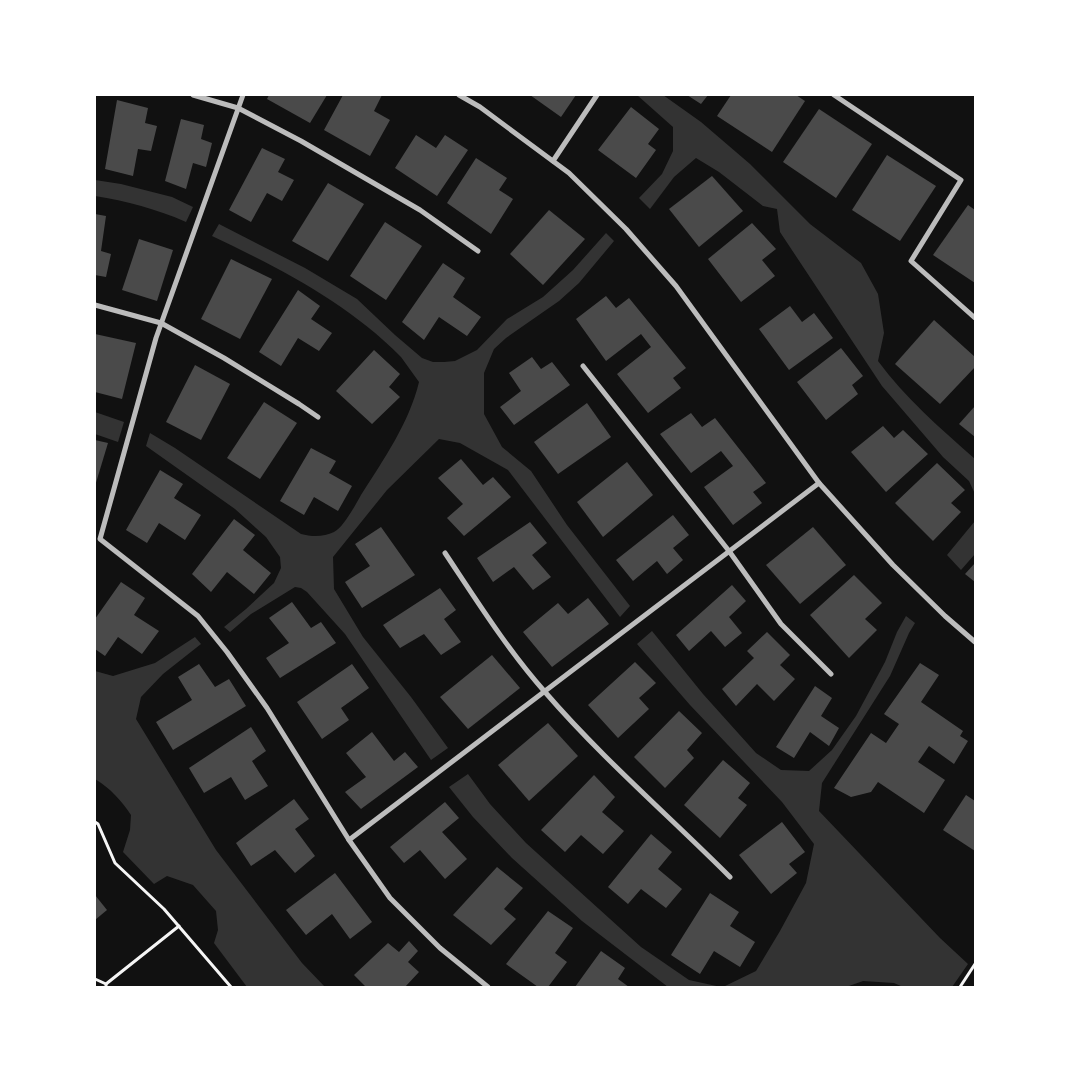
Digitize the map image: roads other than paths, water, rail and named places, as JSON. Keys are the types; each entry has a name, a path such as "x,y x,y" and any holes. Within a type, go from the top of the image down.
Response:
{"street":[{"path":"193,95 238,108 301,141 420,210 478,251"},
{"path":"243,95 161,323 100,539 198,616 227,652 267,708 349,840 390,898 440,948 488,987"},
{"path":"459,95 480,108 569,173 626,229 676,286 819,483 855,525 900,571 945,616 975,642"},
{"path":"553,161 597,95"},
{"path":"834,95 961,180 910,261 975,318"},
{"path":"95,305 161,323 224,358 299,404 318,418"},
{"path":"583,366 729,551 781,624 831,674"},
{"path":"349,840 819,483"},
{"path":"445,554 498,633 544,691 594,746 730,877"}]}
